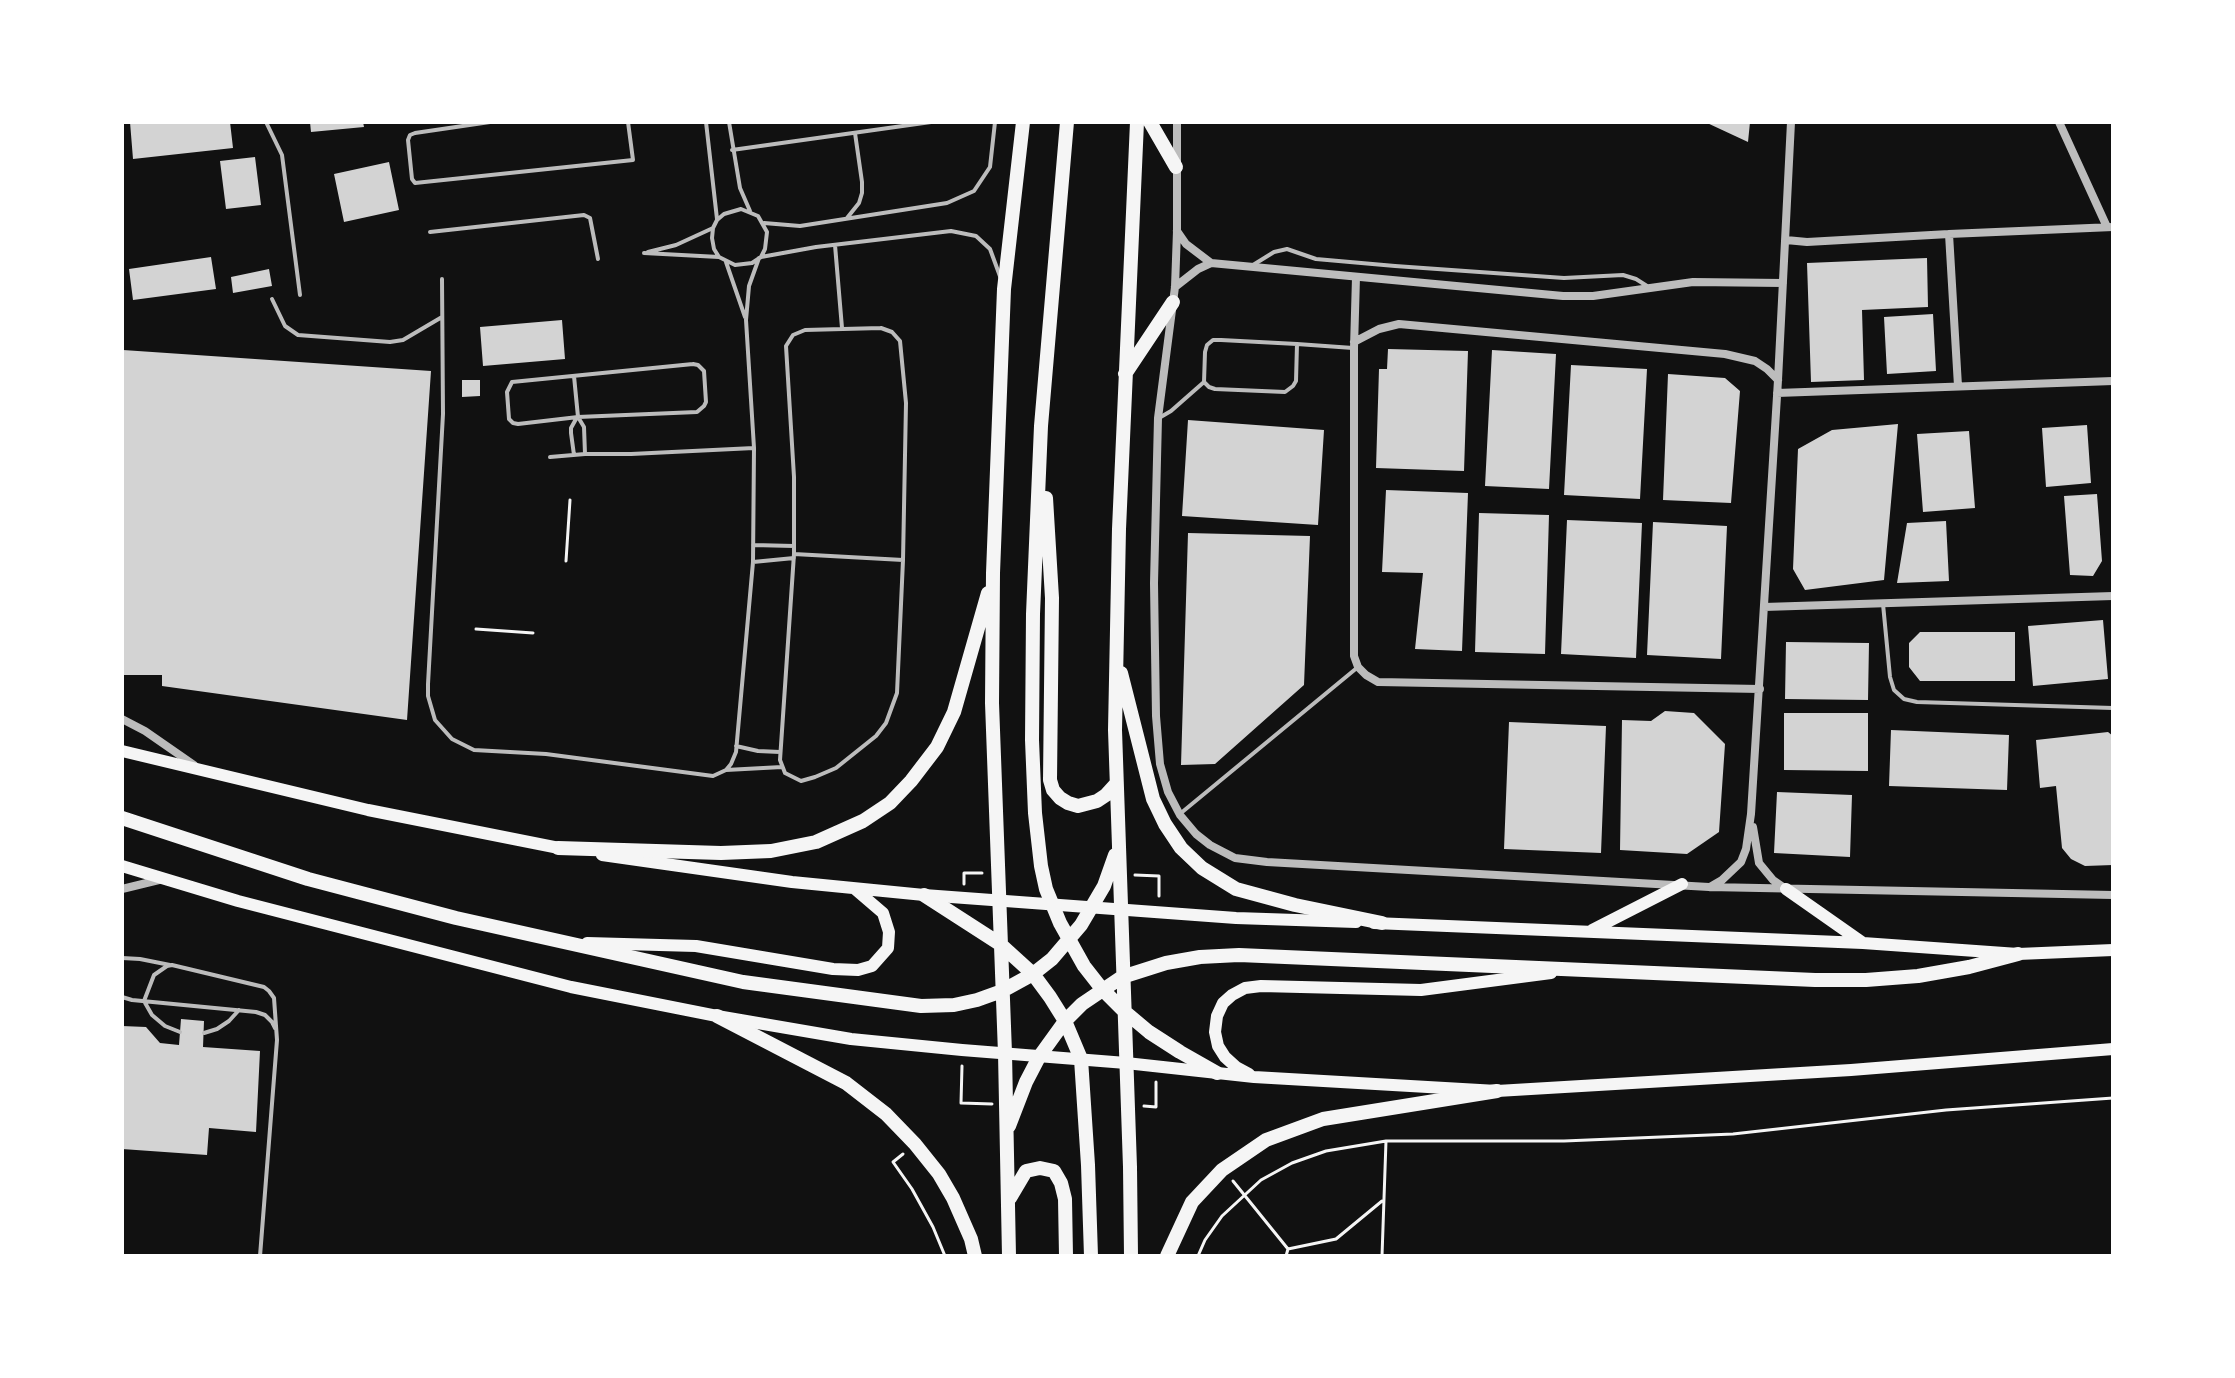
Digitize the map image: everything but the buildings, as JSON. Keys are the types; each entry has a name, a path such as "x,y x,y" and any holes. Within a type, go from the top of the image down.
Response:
{"highway":[{"path":"1009,1256 992,703 993,573 1004,289 1023,122"},
{"path":"1067,122 1041,426 1033,614 1032,740 1041,866 1052,905 1069,942 1102,989 1124,1011 1180,1052 1217,1073"},
{"path":"1131,1256 1116,784 1115,653 1137,122"},
{"path":"1150,122 1176,167"},
{"path":"1125,374 1174,295"},
{"path":"1041,426 1052,598 1050,780 1060,798 1078,806 1097,801 1116,784"},
{"path":"558,848 721,853 771,851 816,842 863,821 890,803 937,747 954,712 993,573"},
{"path":"1115,653 1153,799 1181,848 1202,868 1236,889 1382,923"},
{"path":"122,818 308,879 456,918 743,982 921,1006 954,1005 977,1000 1002,991 1052,959 1069,942 1092,908 1104,886 1118,847"},
{"path":"924,895 1000,944 1033,974 1065,1021 1081,1059 1091,1256"},
{"path":"1007,1130 1039,1057 1065,1021 1102,989 1122,977 1166,963 1200,957 1239,955 1866,980 1918,976 2018,954"},
{"path":"717,1016 846,1083 886,1114 939,1174 953,1198 975,1256"},
{"path":"1167,1256 1192,1202 1222,1170 1266,1140 1323,1119 1497,1091"},
{"path":"1009,1200 1026,1171 1040,1168 1054,1171 1065,1199 1066,1256"}],"main road":[{"path":"122,751 368,810 558,848 855,889 1236,918 1863,943 2018,954 2113,950"},
{"path":"122,866 238,901 571,987 717,1016 851,1039 1254,1077 1497,1091 1851,1070 2113,1049"},
{"path":"1591,931 1682,884"},
{"path":"568,942 696,946 833,969 858,970 872,966 888,948 889,932 883,913 855,889"},
{"path":"1786,889 1863,943"},
{"path":"1254,1077 1225,1057 1218,1046 1215,1032 1223,1003 1245,988 1421,990 1574,970"}],"street":[{"path":"1177,122 1174,295 1158,418 1154,583 1156,716 1160,764 1168,792 1180,815 1196,834 1235,858 1267,862 1709,887 2113,895"},
{"path":"1709,887 1733,872 1741,862 1751,814 1791,122"},
{"path":"1786,240 1807,242 2110,227 2059,122"},
{"path":"1177,231 1186,244 1211,263"},
{"path":"1949,234 1958,386"},
{"path":"1174,295 1198,269 1211,263 1578,297 1693,282 1783,283"},
{"path":"1356,277 1354,656 1358,667 1378,682 1760,689"},
{"path":"1354,345 1379,329 1399,324 1725,354 1755,361 1778,380"},
{"path":"1777,393 2113,381"},
{"path":"1764,607 2113,596"},
{"path":"122,719 145,731 201,771"},
{"path":"1751,814 1759,863 1773,880 1786,889"},
{"path":"122,889 163,879"}],"lane":[{"path":"266,122 282,155 300,295"},
{"path":"490,122 410,135 412,179 415,183 633,160 628,122"},
{"path":"706,122 717,220"},
{"path":"726,770 734,758 736,746 753,562 754,448 746,320 749,286 768,240 764,223 750,211 740,188 729,122"},
{"path":"732,150 931,122"},
{"path":"764,223 800,226 947,203 974,191 990,167 995,122"},
{"path":"845,220 859,203 862,193 855,133"},
{"path":"750,211 732,210 717,220 713,228 714,249 726,262 743,266 760,258 835,245 951,231 976,236 990,249 1004,289"},
{"path":"430,232 584,215 590,218 598,259"},
{"path":"713,228 676,245 644,253 719,257"},
{"path":"835,245 842,328"},
{"path":"1249,267 1274,252 1287,249 1316,259 1426,268 1564,278 1623,275 1649,288"},
{"path":"726,262 746,320"},
{"path":"442,279 443,414 428,684 435,720 452,739 474,750 577,758 705,777 726,770 782,767"},
{"path":"272,299 285,326 298,335 390,342 403,340 442,317"},
{"path":"881,328 892,332 900,341 906,403 897,693 886,723 876,736 836,768 801,781 785,773 780,752 794,546 794,477 786,346 793,335 805,330 881,328"},
{"path":"1158,418 1171,411 1204,382 1205,352 1213,340 1354,345"},
{"path":"1204,382 1215,389 1285,392 1296,381 1297,344"},
{"path":"693,364 704,371 706,402 697,412 578,417 515,424 509,419 509,385 517,381 574,376 693,364"},
{"path":"574,376 578,417 584,427 585,454"},
{"path":"574,455 571,428 578,417"},
{"path":"550,457 754,448"},
{"path":"752,545 794,546"},
{"path":"753,562 794,556 903,560"},
{"path":"1883,603 1890,677 1894,690 1904,699 1917,702 2113,708"},
{"path":"1180,815 1358,667"},
{"path":"736,746 780,752"},
{"path":"122,958 172,965 264,987 274,998 276,1030 260,1256"},
{"path":"144,1001 154,975 172,965"},
{"path":"122,1000 256,1012 265,1015 276,1030"},
{"path":"144,1001 152,1015 165,1026 180,1032"},
{"path":"204,1033 217,1029 239,1010"}],"path":[{"path":"566,561 570,500"},
{"path":"476,629 533,633"},
{"path":"964,898 964,873 998,873"},
{"path":"1119,875 1159,876 1158,912"},
{"path":"962,1050 961,1103 1006,1104"},
{"path":"1128,1106 1156,1107 1156,1066"},
{"path":"1198,1256 1222,1216 1261,1180 1292,1163 1326,1151 1386,1141 1564,1141 1733,1134 1932,1112 2113,1098"},
{"path":"1382,1256 1386,1141"},
{"path":"893,1162 912,1189 945,1256"},
{"path":"1222,1170 1288,1249"},
{"path":"1288,1249 1336,1239 1384,1199"},
{"path":"1286,1256 1288,1249"}]}
